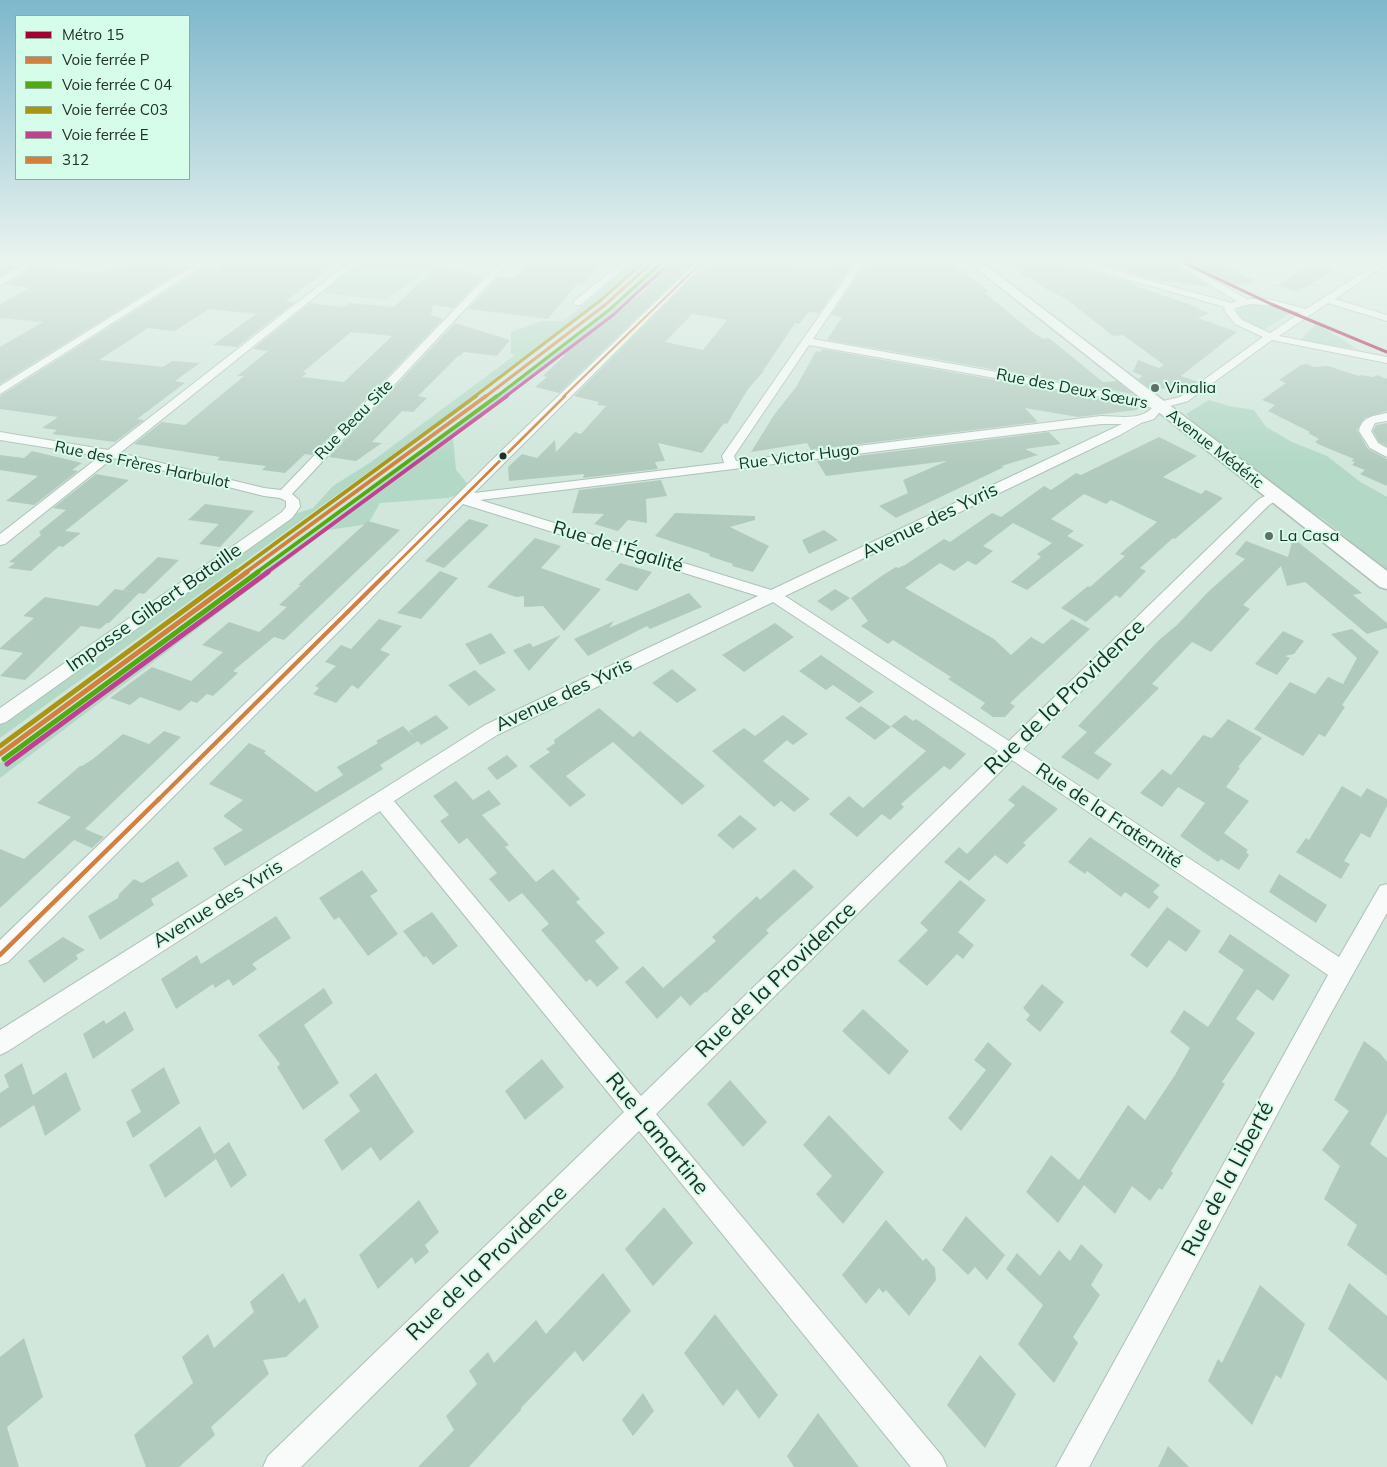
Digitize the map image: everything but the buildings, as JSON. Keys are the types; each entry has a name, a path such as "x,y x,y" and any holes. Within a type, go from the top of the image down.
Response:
{"main road":[{"name":"Avenue Médéric","path":"1060,328 1387,582"}],"street":[{"path":"0,392 100,328"},
{"path":"0,541 270,328"},
{"name":"Rue Beau Site","path":"284,494 442,328"},
{"path":"0,955 634,328"},
{"path":"731,466 728,456 816,328"},
{"path":"1252,328 1270,337 1300,344 1353,352 1387,360"},
{"path":"1159,406 1184,399 1282,328"},
{"name":"Rue des Deux Sœurs","path":"807,342 1137,400 1159,406"},
{"name":"Avenue des Yvris","path":"0,1043 492,730 1107,437 1137,420 1150,417 1159,406"},
{"path":"1387,417 1371,420 1366,424 1365,431 1374,445 1387,454"},
{"name":"Rue Victor Hugo","path":"462,499 1101,420 1137,420"},
{"name":"Rue des Frères Harbulot","path":"0,436 110,454 264,492 284,494"},
{"name":"Impasse Gilbert Bataille","path":"0,717 287,515 293,507 292,500 284,494"},
{"name":"Rue de la Providence","path":"279,1467 1264,502 1276,496"},
{"name":"Rue de l’Égalité","path":"462,499 774,596"},
{"name":"Rue de la Fraternité","path":"774,596 1010,750 1342,972"},
{"name":"Rue Lamartine","path":"382,800 932,1467"},
{"name":"Rue de la Liberté","path":"1072,1467 1387,893"}],"green space":[{"path":"521,328 565,328 0,738 0,724 291,515 313,508 333,486 371,462 515,355 511,354 511,332"},
{"path":"584,328 594,328 453,438 456,470 467,483 457,495 448,498 380,503 368,524 328,530 0,778 0,763 353,505"},
{"path":"1312,328 1325,328 1357,349 1299,341"},
{"path":"1209,400 1229,406 1254,410 1266,427 1292,442 1327,456 1359,481 1387,497 1387,571 1323,519 1278,490 1194,423 1186,414"}],"metro line":[{"name":"15","path":"1330,328 1387,352"}],"rail line":[{"name":"C03","path":"0,746 565,328"},
{"name":"P","path":"0,754 523,369 575,328"},
{"name":"E","path":"7,764 530,379 596,328"}],"transit line":[{"path":"4,759 527,374 585,328"},
{"name":"312","path":"0,955 634,328"}],"place":[{"name":"Vinalia","path":"1155,388"},
{"name":"La Casa","path":"1269,536"}]}
